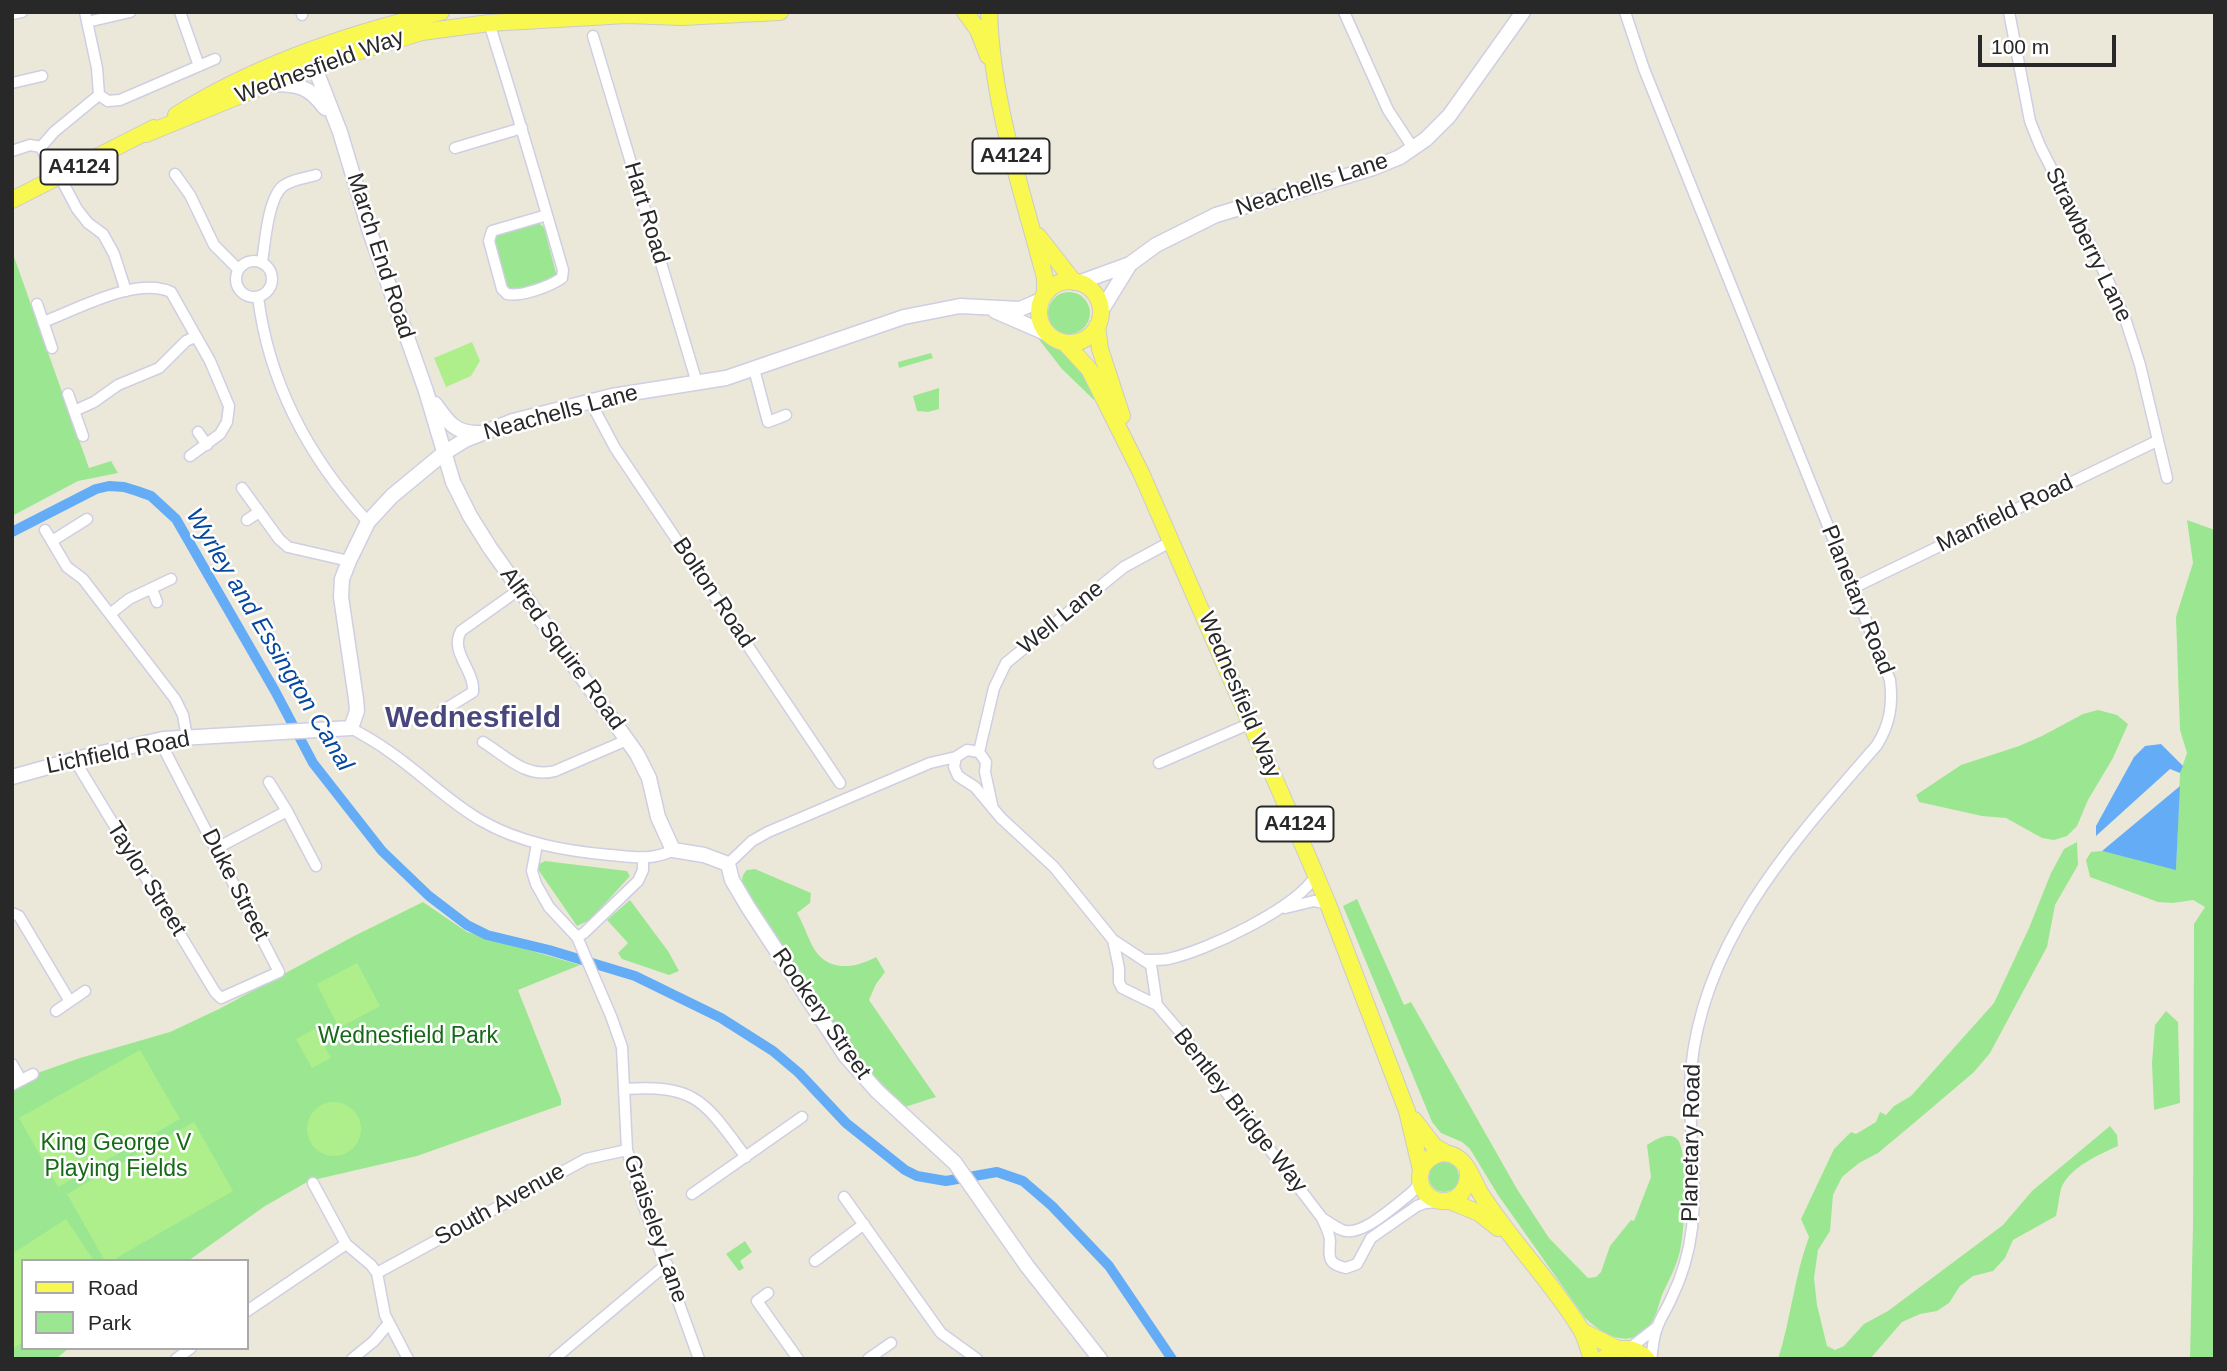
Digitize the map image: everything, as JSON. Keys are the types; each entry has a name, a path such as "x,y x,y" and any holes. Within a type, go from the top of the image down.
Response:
{"main road":[{"name":"Wednesfield Way","path":"146,134 268,84 392,20 441,12"},
{"name":"Wednesfield Way","path":"392,20 422,32 562,16 618,14 682,17 780,12"},
{"name":"A4124","path":"965,12 978,30 996,81"},
{"name":"A4124","path":"989,12 996,81 1013,165 1045,278 1043,297"},
{"name":"A4124","path":"12,200 146,134 192,104 316,57 359,32 392,20"},
{"name":"A4124","path":"1032,229 1076,282"},
{"path":"1076,282 1094,293 1099,319 1084,340 1065,343 1048,334 1039,318 1043,297 1053,286 1076,282"},
{"name":"Wednesfield Way","path":"1099,319 1106,369 1142,475"},
{"name":"Wednesfield Way","path":"1065,343 1089,369 1142,475 1251,723 1328,904 1407,1111 1421,1173"},
{"name":"Wednesfield Way","path":"1407,1111 1434,1146 1446,1153"},
{"path":"1511,1238 1479,1213 1429,1196 1423,1189 1421,1173 1428,1159 1446,1153 1459,1158 1511,1238 1582,1331 1592,1359"},
{"path":"1447,1201 1464,1192 1468,1183 1468,1171"},
{"path":"1582,1331 1639,1352 1649,1359"},
{"path":"1603,1359 1624,1348"}],"street":[{"path":"12,15 22,12"},
{"path":"99,95 97,68 86,17 130,12"},
{"path":"180,12 200,66"},
{"path":"1344,12 1388,110 1413,148"},
{"name":"Neachells Lane","path":"1076,282 1130,264 1156,245 1216,215 1373,169 1413,148 1439,127 1454,110 1523,12"},
{"name":"Planetary Road","path":"1625,12 1644,69 1890,680 1891,711 1877,745 1763,884 1725,948 1714,974 1700,1019 1691,1074 1693,1205 1690,1240 1676,1289 1657,1327 1649,1359"},
{"name":"Strawberry Lane","path":"2009,12 2029,121 2122,311 2140,365 2167,478"},
{"path":"489,23 522,128 563,270 562,278 555,283 507,294 502,289 489,240 492,231 547,215"},
{"name":"Hart Road","path":"608,39 594,39 697,383"},
{"path":"316,57 332,91 334,120"},
{"path":"99,95 108,101 120,100 215,59"},
{"path":"12,83 35,81"},
{"name":"March End Road","path":"268,84 306,88 315,94 334,120 426,391 444,453"},
{"path":"41,147 54,132 99,95"},
{"path":"455,148 522,128"},
{"path":"12,151 30,145 41,147"},
{"path":"41,147 77,209 88,223 103,234 118,265 126,291"},
{"path":"175,174 190,195 214,245 238,270"},
{"path":"262,262 273,202 281,187 316,175"},
{"path":"246,262 262,262 271,271 272,284 258,297 248,296 240,290 236,280 238,270 246,262"},
{"name":"Neachells Lane","path":"1099,319 1130,264"},
{"path":"43,322 126,291 154,288 171,292 210,361 229,406 229,415 223,430 190,456"},
{"path":"258,297 269,359 291,412 345,498 368,522"},
{"name":"Neachells Lane","path":"351,728 357,711 341,597 342,579 348,561 368,522 392,496 444,453 481,432 513,421 590,401 726,378 904,317 960,306 1020,309 1043,297"},
{"path":"37,304 52,348"},
{"name":"Neachells Lane","path":"986,308 1048,334"},
{"path":"74,411 94,402 118,385 159,368 186,341 195,337"},
{"path":"754,369 763,424 786,415"},
{"name":"March End Road","path":"426,391 450,425 461,432 481,432"},
{"path":"68,394 83,436"},
{"name":"Bolton Road","path":"590,401 615,448 840,783"},
{"path":"198,432 207,445"},
{"name":"Manfield Road","path":"1853,588 2157,442"},
{"name":"Alfred Squire Road","path":"444,453 453,482 470,516 627,740 649,778 658,817 673,850"},
{"path":"242,488 279,539 288,547 348,561"},
{"path":"247,520 259,512"},
{"path":"52,541 87,519"},
{"path":"45,530 67,567 83,579 175,699 183,715 187,737"},
{"name":"Well Lane","path":"973,751 985,722 997,679 1011,658 1124,567 1172,541"},
{"path":"110,614 129,600 171,579"},
{"path":"152,589 157,602"},
{"path":"442,711 473,692 474,684 457,645 461,631 520,589"},
{"path":"1159,763 1251,723"},
{"path":"351,728 387,750 439,792 482,821 537,844 599,854 643,858 673,850 704,855 728,864 752,841 768,831 930,763 955,762 973,751 986,762 985,772 993,809"},
{"name":"Lichfield Road","path":"12,777 74,759 163,739 351,728"},
{"name":"Duke Street","path":"163,739 164,749 279,972 221,998"},
{"path":"502,739 488,745 526,770 544,773 555,771 627,740"},
{"name":"Taylor Street","path":"74,759 221,998"},
{"path":"955,762 958,776 975,788 993,809 1054,867 1113,940 1151,965 1157,1005"},
{"path":"966,781 978,780 985,772"},
{"path":"269,782 316,858"},
{"path":"217,848 287,811"},
{"name":"Graiseley Lane","path":"537,844 531,871 536,884 549,907 577,937 622,1047 627,1150 642,1201 667,1264 699,1359"},
{"path":"577,937 638,881 643,870 643,858"},
{"name":"Rookery Street","path":"728,864 732,880 754,918 856,1069 955,1163 1027,1266 1100,1359"},
{"path":"1279,910 1307,887 1316,875"},
{"path":"1119,968 1127,959 1168,959 1208,945 1279,910 1314,901 1328,904"},
{"path":"12,913 19,916 69,1000"},
{"path":"1113,940 1122,988 1157,1005"},
{"path":"1138,994 1149,988 1168,959"},
{"path":"56,1011 85,991"},
{"name":"Bentley Bridge Way","path":"1157,1005 1322,1218"},
{"path":"12,1064 17,1083 33,1074"},
{"path":"625,1088 661,1087 691,1096 710,1110 746,1157"},
{"path":"692,1194 802,1117"},
{"name":"South Avenue","path":"377,1273 586,1159 627,1150"},
{"path":"1330,1240 1347,1231 1366,1227 1410,1194 1416,1188 1421,1173"},
{"path":"313,1183 346,1244 377,1273 383,1309 408,1359"},
{"path":"844,1197 941,1333 977,1359"},
{"path":"1322,1218 1330,1240 1329,1255 1334,1263 1342,1267 1357,1264 1371,1238 1417,1206 1447,1201"},
{"path":"1322,1218 1360,1238 1364,1249"},
{"path":"815,1261 864,1224"},
{"path":"248,1310 346,1244"},
{"path":"554,1359 667,1264"},
{"path":"768,1293 757,1301 798,1359"},
{"path":"352,1359 374,1341 389,1323"},
{"name":"Planetary Road","path":"1624,1348 1657,1327"},
{"path":"868,1359 891,1343"}],"green space":[{"path":"537,222 544,227 557,277 511,291 506,286 492,239 497,233"},
{"path":"12,251 89,468 111,461 118,473 78,481 12,516"},
{"path":"1069,292 1084,298 1090,313 1084,328 1069,334 1054,328 1048,313 1054,298"},
{"path":"1037,337 1071,357 1080,366 1098,398 1094,400 1062,369"},
{"path":"472,342 480,361 471,376 446,387 434,358"},
{"path":"931,353 933,358 899,368 898,362"},
{"path":"939,388 939,409 917,411 913,396"},
{"path":"2187,520 2215,530 2215,1359 2190,1359 2194,924 2205,907 2193,900 2158,902 2090,877 2086,860 2091,852 2102,851 2176,869 2180,773 2187,753 2180,730 2176,617 2193,563"},
{"path":"2098,710 2117,715 2128,724 2077,826 2067,836 2054,840 2042,838 2006,818 1982,816 1919,802 1916,795 1961,765 2019,746 2083,714"},
{"path":"2077,842 2078,865 2055,905 2047,947 1990,1053 1974,1072 1914,1123 1878,1153 1859,1163 1842,1177 1833,1195 1830,1231 1818,1250 1814,1278 1817,1305 1827,1346 1835,1350 1844,1346 1864,1324 1888,1311 2003,1225 2032,1191 2110,1126 2117,1135 2118,1146 2085,1163 2070,1175 2061,1189 2056,1216 2013,1240 2005,1258 1993,1271 1973,1276 1960,1286 1949,1303 1937,1311 1920,1314 1902,1322 1870,1359 1778,1359 1809,1237 1801,1219 1834,1149 1851,1132 1856,1134 1876,1122 1880,1112 1886,1115 1894,1106 1911,1096 1994,1003 2051,873 2064,849"},
{"path":"545,861 627,871 630,876 590,920 577,926 537,868"},
{"path":"755,869 811,893 810,903 797,913 811,943 823,959 831,964 848,966 876,957 885,972 869,1000 936,1097 905,1107 865,1067 832,1024 749,899 743,877 747,870"},
{"path":"1357,899 1404,1005 1411,1002 1517,1189 1549,1238 1588,1278 1596,1277 1601,1272 1610,1246 1631,1220 1634,1221 1651,1177 1647,1145 1666,1136 1677,1139 1681,1146 1684,1176 1681,1246 1654,1318 1642,1333 1625,1339 1617,1338 1600,1330 1585,1318 1498,1195 1470,1149 1462,1142 1441,1133 1432,1122 1343,906"},
{"path":"630,900 668,951 679,971 669,975 622,959 618,953 628,943 607,920"},
{"name":"Wednesfield Park","path":"423,902 467,932 580,965 518,990 561,1099 561,1105 417,1156 309,1181 265,1206 191,1259 21,1259 21,1350 67,1350 56,1359 12,1359 12,1082 80,1058 170,1032 219,1009"},
{"path":"357,963 380,1006 339,1028 317,984"},
{"path":"2166,1011 2178,1022 2180,1103 2154,1110 2152,1063 2155,1025"},
{"path":"315,1029 331,1058 312,1068 296,1039"},
{"path":"140,1050 180,1119 58,1187 19,1118"},
{"path":"339,1102 349,1106 357,1114 361,1129 357,1144 349,1152 329,1156 319,1152 311,1144 307,1124 311,1114 319,1106"},
{"path":"194,1122 233,1191 114,1259 104,1259 67,1194"},
{"path":"1444,1162 1455,1166 1459,1177 1455,1188 1444,1192 1433,1188 1429,1177 1433,1166"},
{"path":"66,1219 93,1259 21,1259 21,1343 12,1349 12,1254"},
{"path":"745,1241 752,1252 740,1261 744,1268 739,1271 726,1254"}],"water":[{"path":"2161,744 2183,766 2180,773 2170,769 2096,836 2096,826 2134,757 2145,746"},
{"path":"2180,786 2176,870 2102,851"}],"waterway":[{"name":"Wyrley and Essington Canal","path":"12,532 96,489 124,487 151,496 176,519 275,691 313,763 382,851 429,896 467,925 487,935 635,976 721,1018 773,1051 799,1073 846,1123 905,1170 917,1176 946,1181 997,1172 1023,1181 1052,1206 1109,1266 1172,1359"}],"district":[{"name":"Wednesfield","path":"473,719"}],"park label":[{"name":"King George V Playing Fields","path":"116,1157"}]}
